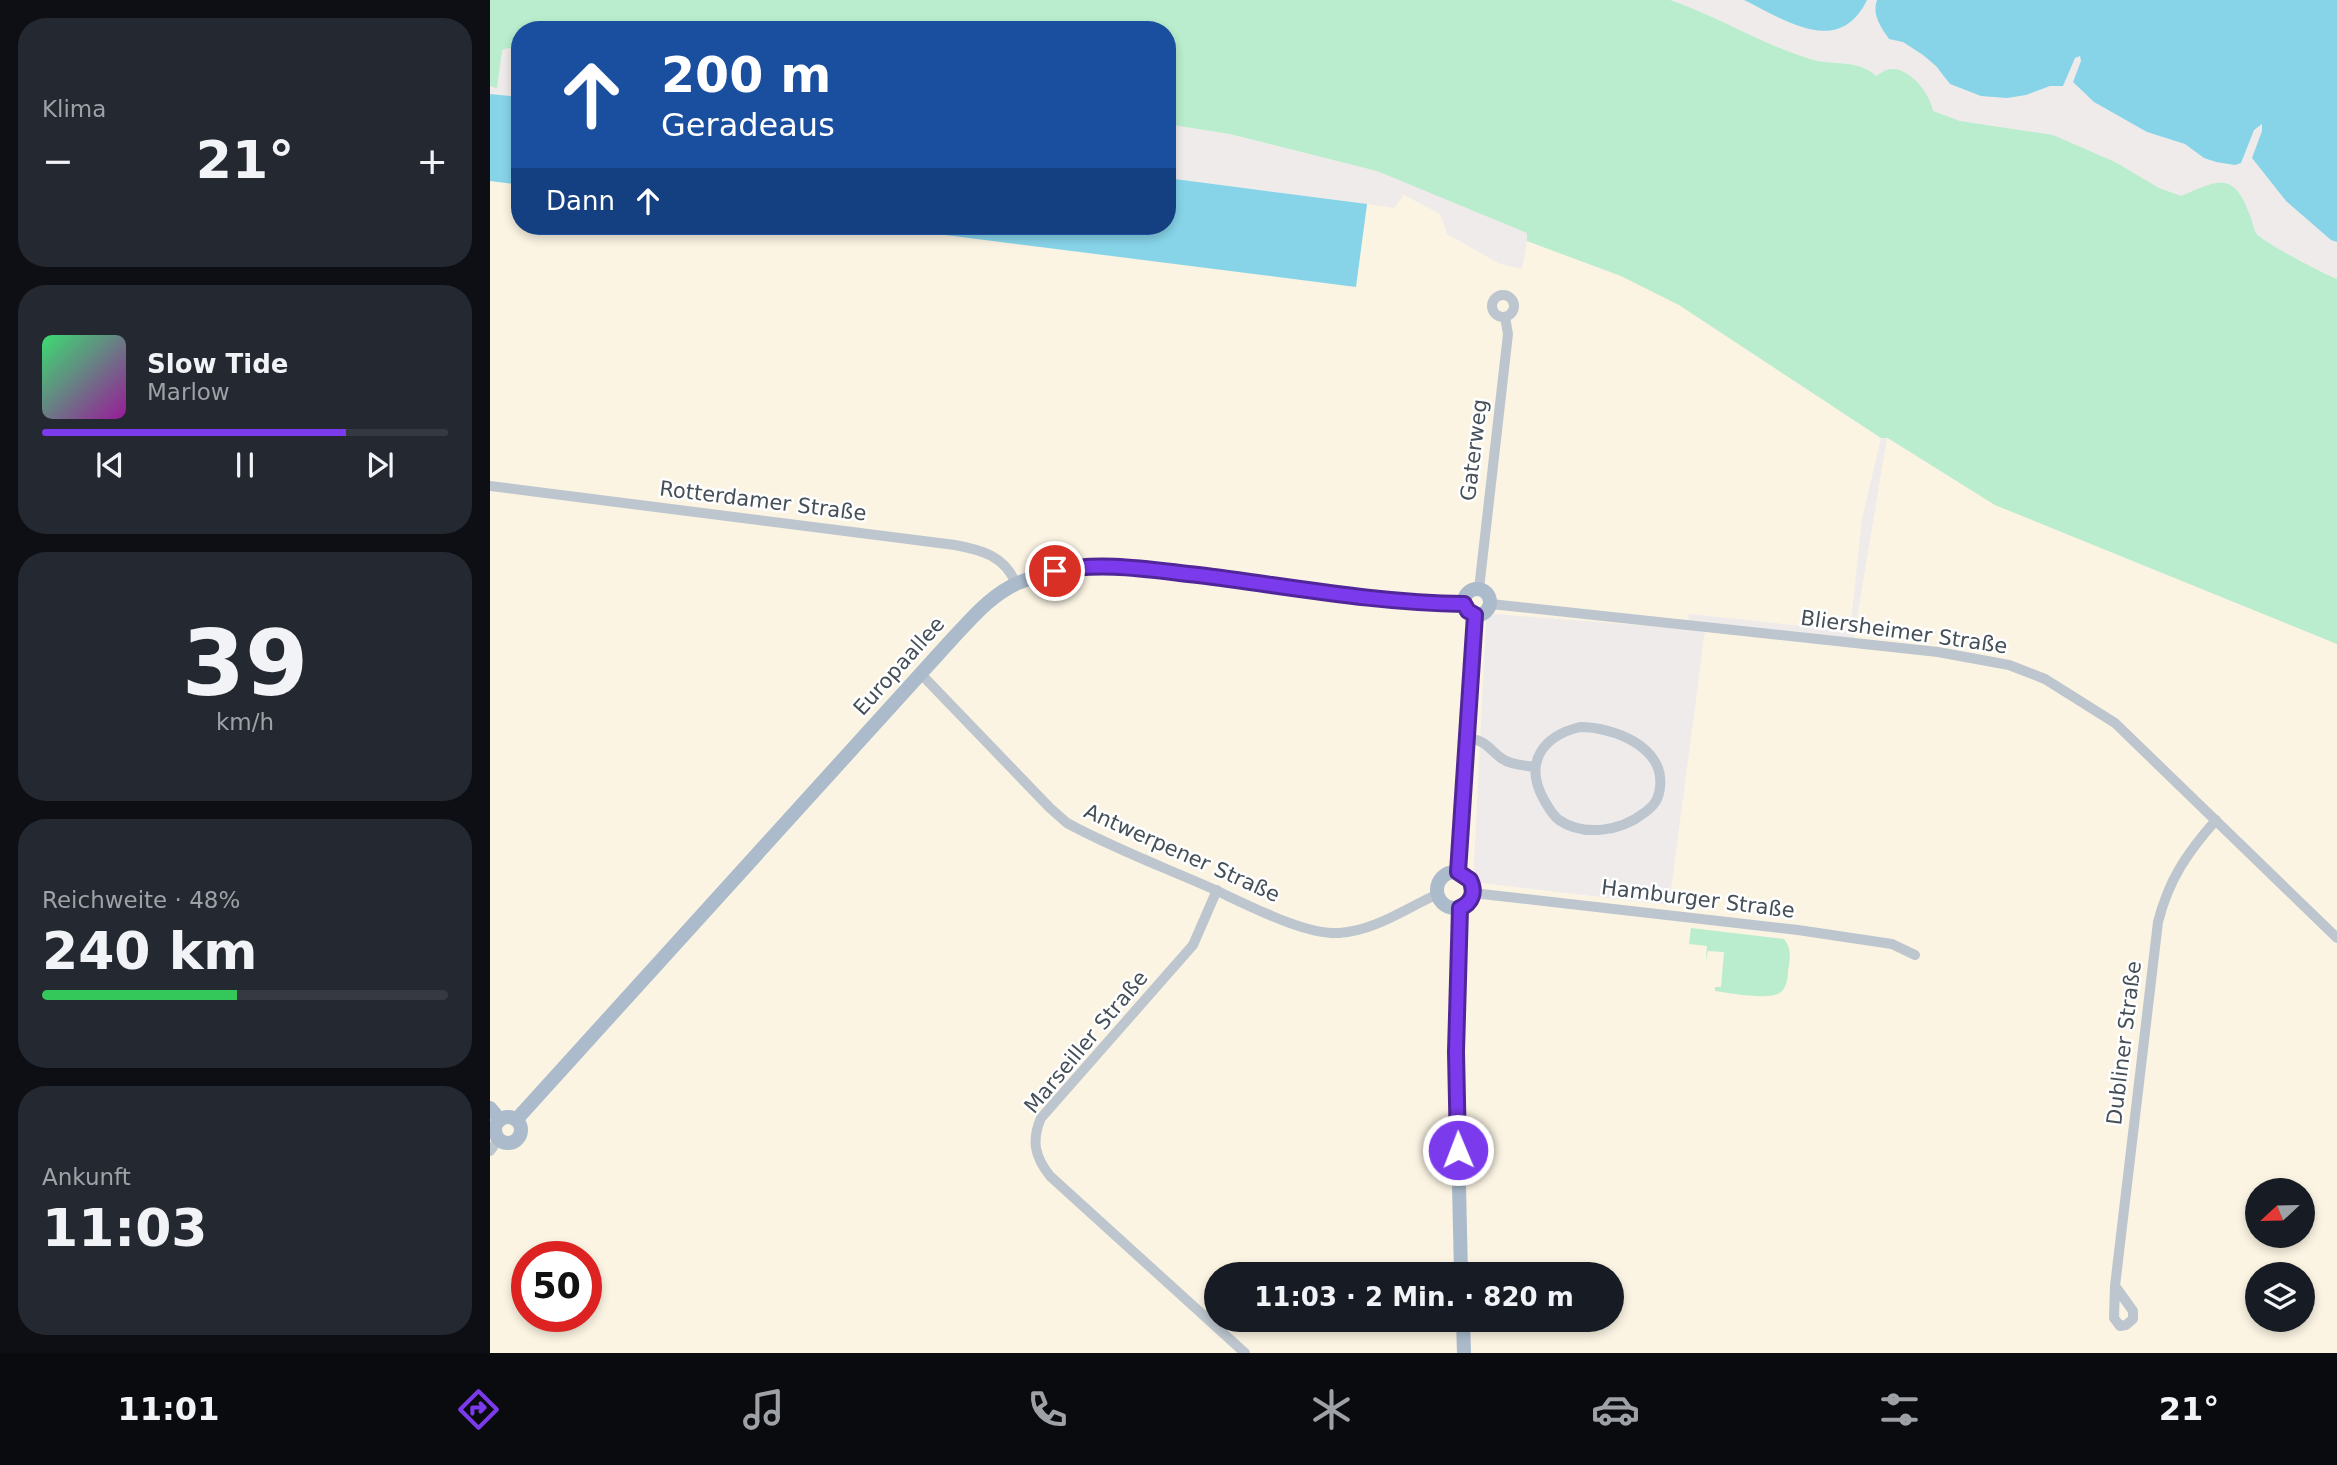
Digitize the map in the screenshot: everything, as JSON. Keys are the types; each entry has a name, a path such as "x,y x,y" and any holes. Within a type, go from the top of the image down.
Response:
{"main road":[{"name":"Europaallee","path":"495,1145 517,1139 521,1129 516,1120 976,614 1016,584 1055,571 1094,566 1152,570 1387,600 1464,604"},
{"path":"1479,589 1487,592 1491,604 1485,613 1475,615 1468,611 1464,604 1467,594 1479,589"},
{"path":"1458,872 1475,615"},
{"path":"1458,872 1470,880 1473,893 1471,900 1460,908 1446,906 1438,894 1441,879 1447,874 1458,872"},
{"path":"1460,908 1456,1052 1461,1262"},
{"path":"495,1145 495,1114 516,1120"},
{"path":"1463,1332 1464,1353"}],"street":[{"name":"Gaterweg","path":"1479,589 1508,334 1505,317"},
{"name":"Rotterdamer Straße","path":"490,486 955,545 992,555 1012,574 1016,584"},
{"name":"Bliersheimer Straße","path":"1491,604 1938,652 2009,665 2045,679 2115,723 2337,938"},
{"name":"Antwerpener Straße","path":"921,674 1067,823 1217,890 1290,921 1328,933 1358,930 1379,923 1438,894"},
{"path":"1595,727 1613,732 1645,750 1656,763 1661,779 1659,794 1653,806 1636,820 1600,830 1574,827 1558,819 1547,806 1540,792 1534,767 1543,748 1554,738 1569,730 1595,727"},
{"path":"1467,738 1485,743 1502,760 1534,767"},
{"name":"Dubliner Straße","path":"2115,1286 2158,922 2178,868 2216,820"},
{"name":"Marseiller Straße","path":"1217,890 1193,945 1041,1118 1036,1128 1034,1146 1050,1176 1245,1353"},
{"name":"Hamburger Straße","path":"1473,893 1798,930 1892,944 1915,955"}],"shaded area":[{"path":"490,181 511,184 511,235 953,235 1356,285 1367,204 1394,208 1404,195 1440,214 1447,234 1500,264 1522,269 1527,241 1621,276 1679,305 1881,438 1862,519 1850,631 1689,614 1687,629 1495,614 1486,620 1473,882 1669,905 1705,631 1853,642 1887,438 1995,505 2337,644 2337,1353 490,1353"}],"green space":[{"path":"490,0 1670,0 1810,59 1862,67 1876,76 1891,69 1906,73 1928,97 1933,111 1960,121 2053,135 2115,162 2159,188 2181,196 2213,184 2229,185 2243,199 2256,233 2294,258 2337,279 2337,644 1995,505 1888,438 1881,438 1679,305 1621,276 1527,241 1527,233 1377,171 1230,134 1176,125 1176,21 511,21 511,48 502,50 497,88 490,86"},
{"path":"1691,928 1784,939 1790,958 1783,990 1768,996 1715,991 1715,987 1721,987 1724,952 1708,951 1706,961 1707,946 1689,944"}],"water":[{"path":"1744,0 1867,0 1855,17 1842,27 1827,31 1794,24"},
{"path":"1877,0 2337,0 2337,242 2331,240 2286,201 2252,158 2262,124 2254,130 2241,163 2235,165 2204,158 2185,144 2147,132 2094,102 2073,82 2081,61 2080,56 2075,58 2063,86 2050,86 2026,95 2007,98 1981,96 1950,84 1923,55 1903,42 1889,39 1876,16"},
{"path":"490,94 511,96 511,184 490,181"},
{"path":"1176,179 1367,204 1356,287 946,235 1176,235"}],"route":[{"path":"1055,571 1076,566 1140,569 1387,600 1464,604 1471,614 1475,615 1458,872 1470,880 1473,893 1471,900 1460,908 1456,1052 1458,1150"}]}
